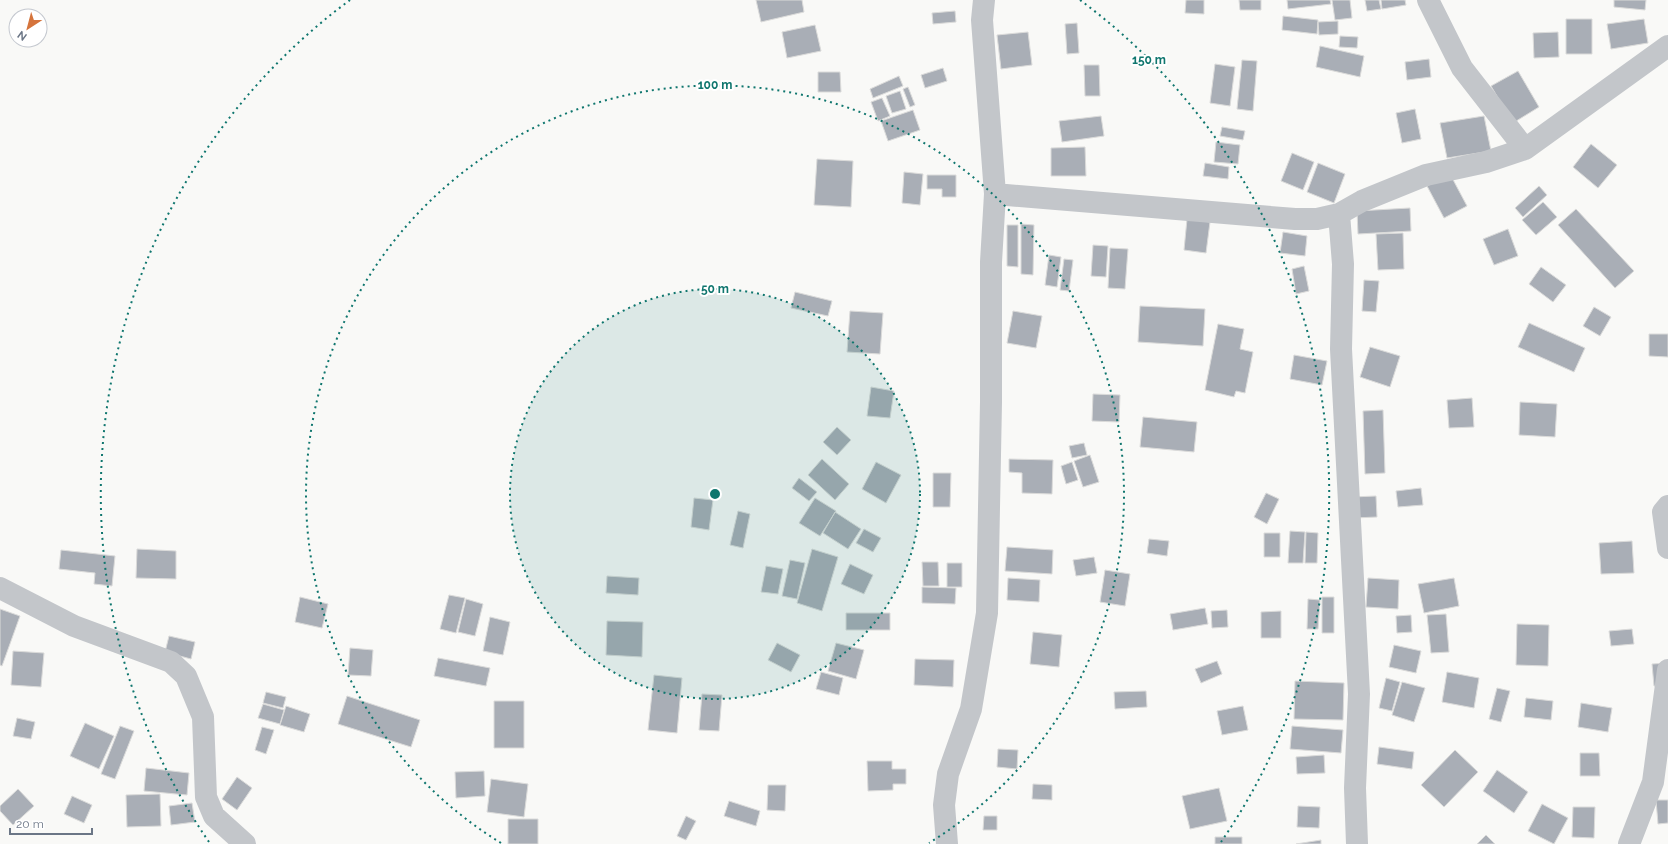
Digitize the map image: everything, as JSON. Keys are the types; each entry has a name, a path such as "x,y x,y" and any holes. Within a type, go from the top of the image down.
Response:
{"street":[{"path":"947,844 944,805 948,774 971,709 987,612 991,402 991,262 995,194 982,20 984,0"},
{"path":"1428,0 1462,68 1525,149"},
{"path":"995,194 1317,220 1339,214 1362,201 1426,175 1486,162 1525,149 1668,46"},
{"path":"1339,214 1343,264 1341,349 1359,694 1355,788 1357,844"},
{"path":"1668,506 1663,512 1668,548"},
{"path":"0,588 74,626 171,662 186,676 203,717 206,797 214,816 245,844"},
{"path":"1629,844 1653,782 1668,670"}],"building":[{"path":"756,0 802,0 804,12 761,22"},
{"path":"1186,0 1204,0 1204,14 1185,13"},
{"path":"1239,0 1261,0 1261,10 1240,10"},
{"path":"1287,0 1330,0 1331,4 1288,9"},
{"path":"1332,0 1350,0 1352,18 1335,20"},
{"path":"1365,0 1379,0 1381,9 1367,11"},
{"path":"1381,0 1405,0 1406,5 1382,9"},
{"path":"1614,0 1646,0 1645,10 1614,7"},
{"path":"955,11 956,22 933,24 932,13"},
{"path":"1283,16 1318,20 1317,34 1282,30"},
{"path":"1566,19 1592,19 1592,54 1566,54"},
{"path":"1644,19 1648,43 1611,49 1607,24"},
{"path":"1338,21 1338,34 1319,35 1318,22"},
{"path":"1077,23 1079,53 1067,54 1065,24"},
{"path":"815,25 821,51 787,58 782,32"},
{"path":"1028,32 1032,65 1001,69 997,35"},
{"path":"1558,32 1559,57 1534,58 1533,33"},
{"path":"1340,36 1358,37 1357,48 1339,47"},
{"path":"1320,46 1364,56 1360,77 1316,67"},
{"path":"1429,59 1431,77 1407,80 1405,62"},
{"path":"1242,60 1257,61 1253,111 1237,109"},
{"path":"1215,64 1235,67 1230,106 1210,103"},
{"path":"1084,65 1099,65 1100,96 1085,96"},
{"path":"943,68 947,81 925,88 921,75"},
{"path":"1518,71 1539,107 1513,123 1491,86"},
{"path":"818,72 840,72 841,92 818,92"},
{"path":"899,76 903,86 873,98 870,89"},
{"path":"908,87 915,105 910,107 903,89"},
{"path":"900,91 906,109 892,113 886,96"},
{"path":"882,98 890,116 878,121 871,102"},
{"path":"1415,109 1421,139 1402,143 1396,113"},
{"path":"913,110 920,130 888,141 881,121"},
{"path":"1101,116 1104,136 1062,142 1059,121"},
{"path":"1484,116 1491,151 1447,158 1440,123"},
{"path":"1222,127 1245,131 1243,140 1220,136"},
{"path":"1216,142 1240,145 1238,164 1214,162"},
{"path":"1591,144 1617,165 1598,188 1573,167"},
{"path":"1085,147 1086,176 1051,176 1051,148"},
{"path":"1292,153 1314,162 1303,190 1281,181"},
{"path":"817,159 853,161 851,207 814,205"},
{"path":"1205,163 1229,167 1228,179 1203,176"},
{"path":"1318,163 1345,174 1334,203 1307,192"},
{"path":"904,172 923,174 920,205 902,203"},
{"path":"1450,174 1467,206 1444,218 1427,186"},
{"path":"927,175 956,175 956,197 942,197 942,189 927,189"},
{"path":"1539,186 1547,195 1523,217 1515,208"},
{"path":"1543,202 1557,217 1536,235 1522,220"},
{"path":"1410,208 1411,231 1358,234 1357,211"},
{"path":"1576,209 1634,271 1615,288 1558,225"},
{"path":"1187,219 1210,222 1206,253 1184,250"},
{"path":"1021,224 1034,225 1033,275 1021,274"},
{"path":"1007,225 1018,225 1018,267 1007,266"},
{"path":"1508,229 1518,256 1494,265 1483,239"},
{"path":"1283,232 1307,236 1305,256 1280,253"},
{"path":"1403,233 1404,269 1378,270 1376,234"},
{"path":"1093,245 1108,246 1106,277 1091,276"},
{"path":"1110,248 1128,249 1125,289 1108,288"},
{"path":"1049,255 1061,257 1057,287 1045,285"},
{"path":"1064,259 1073,260 1069,291 1060,290"},
{"path":"1304,266 1309,291 1296,294 1292,269"},
{"path":"1541,267 1566,285 1553,302 1529,284"},
{"path":"1364,280 1379,281 1376,312 1362,311"},
{"path":"795,292 832,301 828,316 791,308"},
{"path":"1140,306 1205,309 1203,346 1138,342"},
{"path":"1594,307 1611,317 1600,336 1583,326"},
{"path":"850,311 883,313 880,354 847,352"},
{"path":"1013,311 1042,316 1036,348 1007,343"},
{"path":"1529,323 1585,348 1574,372 1518,347"},
{"path":"1218,324 1244,329 1240,349 1253,352 1245,393 1236,391 1234,397 1205,390"},
{"path":"1649,334 1668,334 1668,357 1649,356"},
{"path":"1370,347 1400,356 1390,387 1360,377"},
{"path":"1294,355 1327,361 1322,385 1290,379"},
{"path":"871,387 894,391 890,418 867,416"},
{"path":"1093,394 1120,395 1119,422 1092,421"},
{"path":"1472,398 1474,427 1449,428 1447,400"},
{"path":"1520,402 1557,404 1555,437 1519,435"},
{"path":"1383,410 1385,473 1365,474 1363,411"},
{"path":"1143,417 1197,422 1194,452 1140,447"},
{"path":"837,427 851,440 837,455 823,442"},
{"path":"1084,443 1087,455 1072,458 1069,446"},
{"path":"1090,455 1099,482 1083,487 1074,461"},
{"path":"822,459 849,484 835,500 808,475"},
{"path":"1009,459 1053,460 1052,494 1022,493 1022,473 1009,472"},
{"path":"876,462 901,475 886,503 862,489"},
{"path":"1072,462 1078,480 1066,484 1061,466"},
{"path":"933,473 951,473 950,507 933,507"},
{"path":"799,478 817,492 809,501 792,488"},
{"path":"1421,488 1423,505 1398,507 1396,491"},
{"path":"1266,493 1279,499 1267,524 1254,517"},
{"path":"1376,496 1377,517 1353,518 1352,497"},
{"path":"694,498 713,500 709,530 691,527"},
{"path":"815,498 836,511 820,536 799,523"},
{"path":"738,511 750,514 743,548 730,545"},
{"path":"835,512 861,529 848,549 823,533"},
{"path":"864,529 881,538 873,552 856,543"},
{"path":"1290,531 1305,532 1303,563 1288,563"},
{"path":"1306,532 1318,533 1317,563 1305,563"},
{"path":"1264,533 1280,533 1280,557 1264,557"},
{"path":"1149,539 1169,541 1167,556 1147,553"},
{"path":"1632,541 1634,573 1601,574 1599,543"},
{"path":"1007,547 1053,550 1052,574 1005,571"},
{"path":"137,549 176,551 176,579 136,578"},
{"path":"812,549 838,557 822,611 797,603"},
{"path":"61,550 115,556 112,586 94,584 95,573 59,569"},
{"path":"1094,557 1097,573 1076,576 1073,560"},
{"path":"790,560 805,563 797,599 782,596"},
{"path":"922,562 938,562 939,586 923,586"},
{"path":"947,563 962,563 962,587 947,587"},
{"path":"850,564 873,575 864,594 841,584"},
{"path":"766,566 783,569 778,594 761,592"},
{"path":"1105,570 1130,574 1125,606 1100,602"},
{"path":"607,576 639,578 638,595 606,593"},
{"path":"1008,578 1040,580 1039,602 1007,600"},
{"path":"1368,578 1399,580 1398,609 1366,607"},
{"path":"1454,578 1459,606 1424,613 1418,584"},
{"path":"922,587 956,588 955,604 922,603"},
{"path":"449,595 465,598 456,633 440,629"},
{"path":"300,597 328,604 322,628 295,622"},
{"path":"1322,597 1334,597 1334,633 1322,633"},
{"path":"466,599 483,604 475,636 458,632"},
{"path":"1308,599 1320,600 1318,629 1307,629"},
{"path":"1205,608 1208,624 1173,630 1170,614"},
{"path":"0,609 20,616 2,666 0,665"},
{"path":"1227,610 1228,627 1212,628 1211,611"},
{"path":"1281,611 1281,638 1261,638 1261,612"},
{"path":"846,613 890,613 890,630 846,630"},
{"path":"1446,614 1449,652 1431,653 1427,615"},
{"path":"1411,615 1412,632 1397,633 1396,616"},
{"path":"490,617 510,622 503,655 483,651"},
{"path":"607,621 643,622 642,657 606,655"},
{"path":"1517,624 1549,625 1548,666 1516,665"},
{"path":"1632,629 1634,644 1611,646 1609,631"},
{"path":"1033,632 1062,635 1059,667 1030,664"},
{"path":"169,636 195,642 191,659 165,652"},
{"path":"777,643 800,655 791,672 768,660"},
{"path":"836,643 864,650 856,679 828,671"},
{"path":"1394,645 1421,651 1416,673 1389,667"},
{"path":"350,648 373,650 371,676 348,675"},
{"path":"13,651 44,653 41,687 11,685"},
{"path":"438,658 490,668 486,686 434,676"},
{"path":"915,659 954,660 953,687 914,685"},
{"path":"1217,661 1222,674 1201,683 1195,669"},
{"path":"1668,663 1668,685 1654,686 1652,664"},
{"path":"821,672 843,678 839,695 816,689"},
{"path":"1447,672 1479,678 1474,708 1442,702"},
{"path":"654,675 682,678 677,733 648,730"},
{"path":"1386,678 1400,682 1392,711 1379,708"},
{"path":"1295,681 1344,683 1343,720 1294,719"},
{"path":"1402,682 1425,688 1414,722 1392,715"},
{"path":"1497,688 1510,691 1501,722 1489,719"},
{"path":"1146,691 1147,707 1115,709 1114,692"},
{"path":"266,692 286,697 283,708 263,703"},
{"path":"702,694 722,695 719,731 699,730"},
{"path":"347,696 420,720 411,747 338,724"},
{"path":"1526,698 1553,701 1551,720 1524,717"},
{"path":"494,701 524,701 524,748 494,748"},
{"path":"1581,703 1612,708 1608,732 1578,727"},
{"path":"263,704 284,710 280,724 258,718"},
{"path":"286,706 310,714 304,732 280,725"},
{"path":"1243,706 1248,730 1222,735 1217,711"},
{"path":"17,718 35,722 31,739 13,736"},
{"path":"85,723 114,736 99,769 70,756"},
{"path":"120,726 134,731 115,779 101,774"},
{"path":"1292,726 1343,730 1341,753 1290,749"},
{"path":"262,727 274,730 266,754 255,750"},
{"path":"1379,747 1414,752 1412,769 1377,764"},
{"path":"998,749 1018,750 1017,769 997,767"},
{"path":"1455,750 1478,772 1444,807 1421,785"},
{"path":"1580,753 1599,753 1600,776 1580,776"},
{"path":"1324,755 1325,773 1297,774 1296,757"},
{"path":"867,761 892,761 892,769 906,769 906,784 893,784 893,790 868,791"},
{"path":"146,768 189,773 187,795 144,791"},
{"path":"1497,770 1528,792 1514,813 1483,791"},
{"path":"484,771 485,796 456,798 455,772"},
{"path":"237,777 252,788 237,810 222,799"},
{"path":"491,779 528,784 524,817 487,812"},
{"path":"1033,784 1052,785 1052,800 1032,799"},
{"path":"768,785 786,785 785,811 767,810"},
{"path":"1219,788 1227,821 1190,829 1182,796"},
{"path":"18,789 34,806 13,825 0,811 0,806"},
{"path":"160,794 161,826 127,827 126,795"},
{"path":"72,796 92,805 84,823 64,814"},
{"path":"1656,800 1668,800 1668,823 1658,824"},
{"path":"729,801 760,811 756,826 724,816"},
{"path":"192,803 195,822 171,825 169,806"},
{"path":"1542,804 1568,818 1554,844 1528,831"},
{"path":"1298,806 1320,807 1319,828 1297,827"},
{"path":"1573,807 1595,807 1594,838 1572,837"},
{"path":"686,816 696,821 686,840 677,836"},
{"path":"984,816 997,816 997,830 983,830"},
{"path":"508,819 538,819 538,844 508,844"},
{"path":"1486,835 1495,844 1477,844"},
{"path":"1215,837 1242,837 1242,844 1215,844"},
{"path":"1321,840 1321,844 1296,844"}]}
